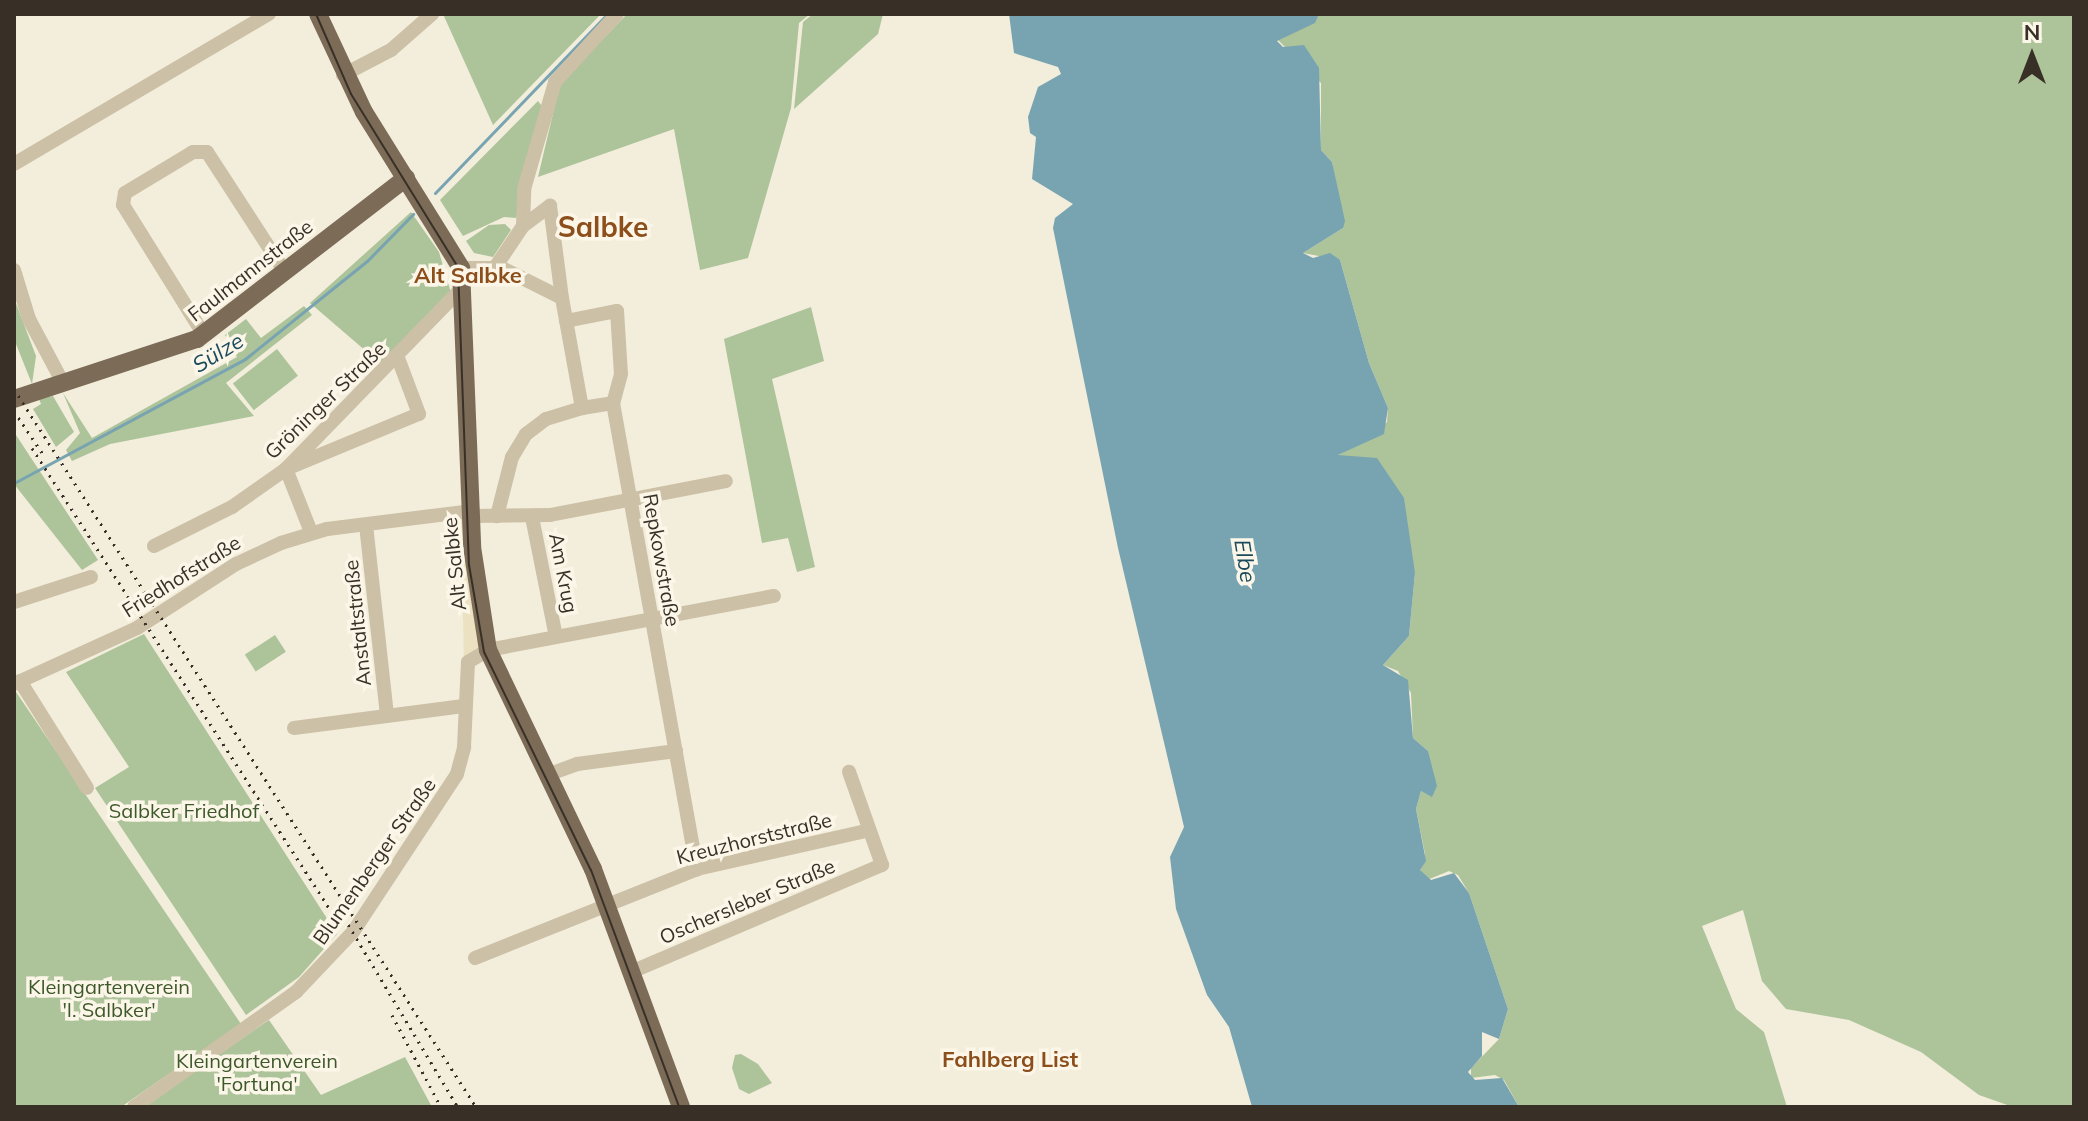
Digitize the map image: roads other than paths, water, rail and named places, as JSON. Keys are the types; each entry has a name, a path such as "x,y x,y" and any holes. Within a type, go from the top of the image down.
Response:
{"main road":[{"name":"Alt Salbke","path":"318,14 343,75 462,277 471,514 488,650 607,903 681,1107"},
{"name":"Faulmannstraße","path":"14,399 204,335 406,178"}],"street":[{"path":"14,164 269,14"},
{"path":"343,75 391,50 432,14"},
{"path":"523,226 524,189 553,85 617,14"},
{"path":"204,335 123,205 124,193 193,152 206,152 285,272"},
{"path":"462,277 496,266 523,226 550,206 562,298 582,408"},
{"path":"496,266 562,298"},
{"path":"14,270 29,319 63,383"},
{"name":"Gröninger Straße","path":"154,546 232,507 286,469 315,434 398,358 462,277"},
{"name":"Repkowstraße","path":"566,321 617,311 621,374 613,403 697,869"},
{"path":"311,532 286,469 419,414 398,358"},
{"path":"497,516 514,453 529,430 546,419 613,403"},
{"name":"Friedhofstraße","path":"17,682 137,628 251,555 311,532 471,514 532,517 726,481"},
{"name":"Am Krug","path":"532,517 556,637"},
{"name":"Anstaltstraße","path":"366,525 387,716"},
{"path":"14,602 91,577"},
{"path":"488,650 774,596"},
{"name":"Blumenberger Straße","path":"134,1107 283,1002 333,958 454,780 464,747 464,666 488,650"},
{"path":"17,682 87,788"},
{"path":"294,728 464,706"},
{"path":"547,775 577,764 676,751"},
{"path":"849,772 866,831"},
{"name":"Kreuzhorststraße","path":"475,958 697,869 866,831"},
{"name":"Oschersleber Straße","path":"631,972 878,867 882,858 866,831"}],"water":[{"name":"Elbe","path":"1009,14 1319,14 1315,23 1277,41 1283,47 1304,45 1319,68 1321,150 1332,162 1345,221 1343,228 1303,253 1313,258 1330,253 1340,260 1369,363 1388,408 1384,434 1338,455 1377,458 1404,498 1415,573 1409,636 1383,665 1408,680 1413,738 1428,751 1437,786 1432,797 1421,791 1416,809 1426,861 1420,870 1431,880 1454,873 1469,893 1508,1009 1499,1039 1482,1032 1482,1056 1468,1072 1475,1080 1502,1078 1519,1107 1252,1107 1229,1027 1207,995 1176,909 1170,857 1184,827 1118,548 1053,228 1055,218 1073,204 1032,179 1036,137 1030,133 1028,117 1038,87 1061,74 1058,67 1014,53"}],"waterway":[{"name":"Sülze","path":"435,193 607,14"},
{"name":"Sülze","path":"14,483 245,359 367,261 413,214"}],"tram line":[{"path":"316,14 351,94 458,267 469,565 484,652 591,870 679,1107"}],"railway":[{"path":"14,389 476,1107"},
{"path":"14,411 43,454"},
{"path":"32,448 340,925"},
{"path":"340,911 458,1107"},
{"path":"392,1015 441,1107"}],"district":[{"name":"Salbke","path":"603,227"},
{"name":"Alt Salbke","path":"468,276"},
{"name":"Fahlberg List","path":"1010,1060"}],"park label":[{"name":"Salbker Friedhof","path":"184,810"},
{"name":"Kleingartenverein 'I. Salbker'","path":"109,998"},
{"name":"Kleingartenverein 'Fortuna'","path":"257,1072"}]}
